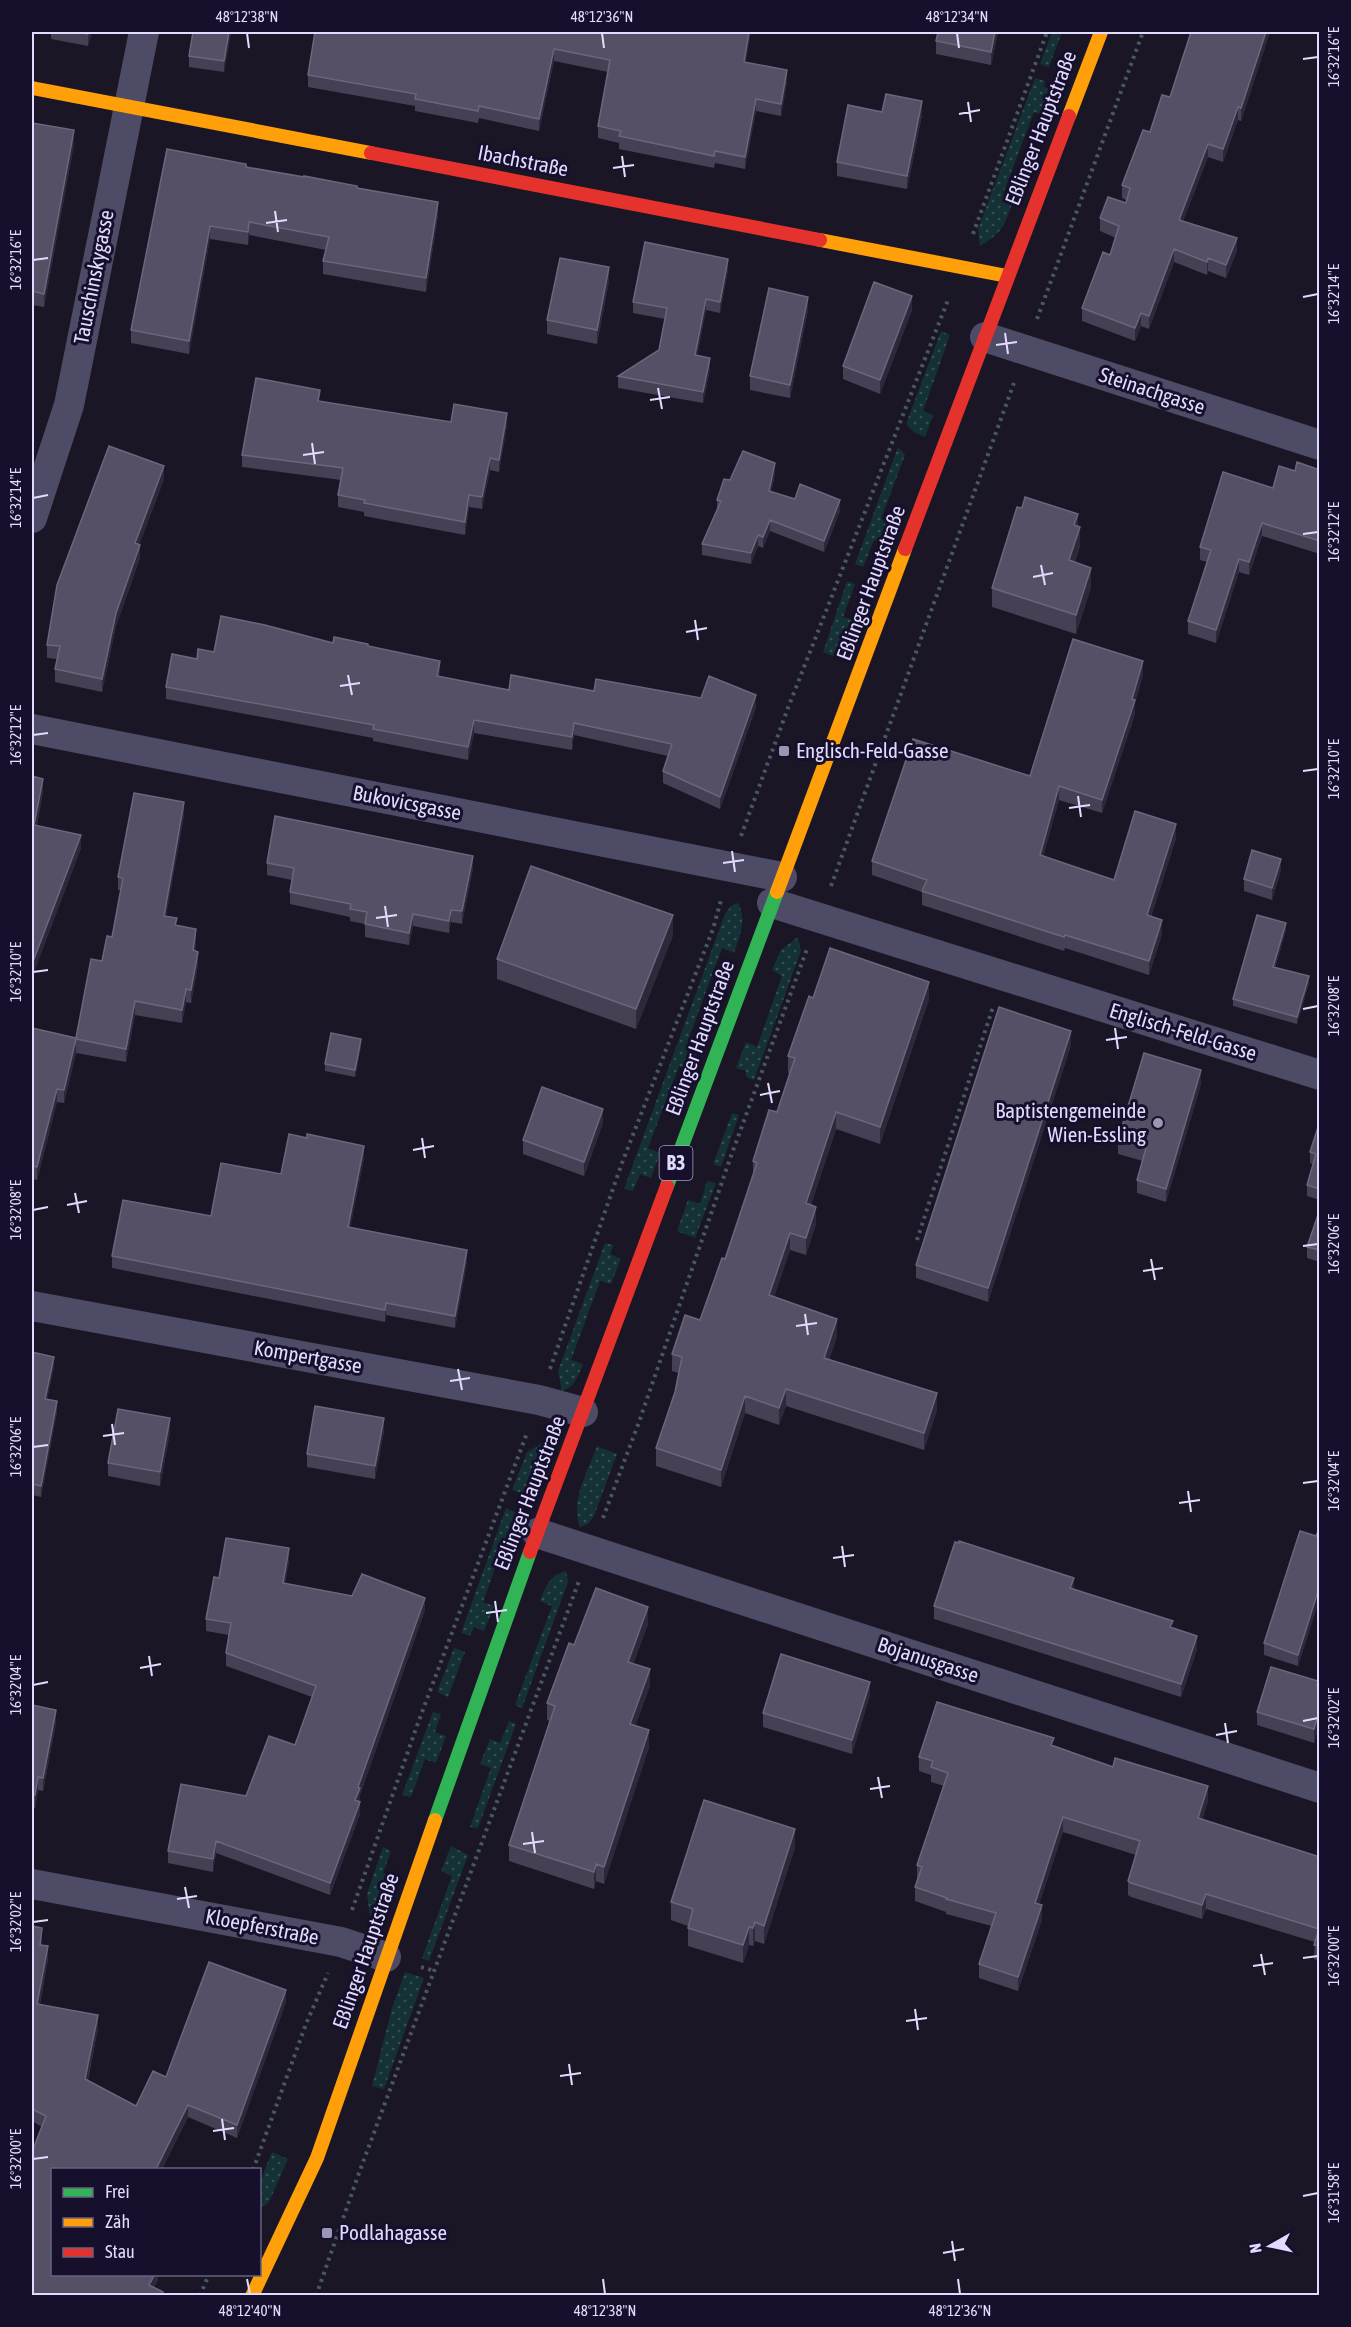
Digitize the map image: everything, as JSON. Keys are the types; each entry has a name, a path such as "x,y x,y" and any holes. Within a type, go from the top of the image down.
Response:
{"main road":[{"name":"Eßlinger Hauptstraße","path":"252,2295 317,2158 537,1533 1007,276 1101,32"},
{"name":"Ibachstraße","path":"32,88 1007,276"}],"street":[{"name":"Tauschinskygasse","path":"32,518 69,405 144,32"},
{"name":"Steinachgasse","path":"985,337 1320,445"},
{"name":"Bukovicsgasse","path":"32,729 777,890"},
{"name":"Englisch-Feld-Gasse","path":"777,890 1004,975 1320,1074"},
{"name":"Kompertgasse","path":"32,1306 539,1400 583,1412"},
{"name":"Bojanusgasse","path":"537,1533 1320,1788"},
{"name":"Kloepferstraße","path":"32,1884 341,1942 386,1957"}],"path":[{"path":"972,237 1047,32"},
{"path":"1037,320 1143,32"},
{"path":"738,845 788,708 949,297"},
{"path":"828,893 1016,378"},
{"path":"548,1375 622,1163 708,940 722,897"},
{"path":"603,1519 808,946"},
{"path":"917,1240 1004,975"},
{"path":"348,1920 414,1734 530,1425"},
{"path":"316,2295 579,1580"},
{"path":"253,2168 306,2024 331,1967"},
{"path":"200,2295 208,2276"}],"green space":[{"path":"1052,32 1062,32 1049,67 1040,64"},
{"path":"1035,78 1045,81 1044,87 1055,91 1045,116 1034,112 1003,194 1014,199 1005,221 994,236 980,246 978,229"},
{"path":"941,331 950,335 923,411 933,415 925,437 914,432 906,424"},
{"path":"898,447 905,455 881,519 893,523 885,543 874,540 863,567 855,564"},
{"path":"847,581 855,584 843,617 854,620 838,658 823,652"},
{"path":"738,903 742,922 734,953 722,948 688,1040 700,1045 690,1070 679,1066 648,1148 660,1153 651,1178 640,1174 633,1191 624,1189 725,914 731,906"},
{"path":"798,937 801,951 754,1080 746,1077 746,1071 736,1068 746,1042 757,1047 782,976 772,970 781,950"},
{"path":"732,1113 739,1115 721,1167 713,1164"},
{"path":"707,1181 716,1183 695,1238 677,1231 688,1200 700,1204"},
{"path":"605,1243 614,1245 610,1254 621,1259 611,1284 600,1281 571,1360 583,1364 573,1384 562,1391 558,1371"},
{"path":"544,1442 548,1457 533,1497 512,1490 527,1452"},
{"path":"597,1446 617,1454 594,1516 588,1524 580,1527 577,1517 579,1497"},
{"path":"506,1508 515,1512 483,1602 494,1606 484,1631 474,1627 470,1636 461,1633"},
{"path":"566,1571 568,1582 522,1708 515,1705 552,1606 540,1601 546,1586 552,1579"},
{"path":"454,1648 465,1652 448,1697 437,1692"},
{"path":"433,1712 441,1714 435,1732 446,1736 436,1763 425,1759 411,1797 402,1795"},
{"path":"509,1721 516,1724 478,1828 470,1827 491,1768 480,1764 490,1739 500,1743"},
{"path":"451,1846 468,1855 429,1961 422,1958 452,1876 441,1871"},
{"path":"383,1847 391,1851 383,1873 394,1878 387,1896 370,1916 367,1894"},
{"path":"405,1972 424,1978 384,2089 372,2086 392,2008"},
{"path":"272,2152 288,2159 270,2200 261,2207 261,2180"}],"building":[{"path":"193,32 229,32 224,61 189,56"},
{"path":"315,32 749,32 744,62 787,70 781,104 756,99 745,157 715,151 714,156 619,136 621,131 598,126 610,60 554,49 539,119 479,106 478,111 415,99 416,94 308,75"},
{"path":"938,32 995,32 991,52 936,41"},
{"path":"1191,32 1266,32 1241,108 1238,107 1223,149 1208,144 1179,220 1237,238 1226,265 1208,258 1207,262 1174,249 1149,316 1141,313 1135,328 1082,308 1103,252 1110,255 1119,226 1100,218 1108,197 1126,203 1130,188 1122,185 1143,130 1150,132 1162,95 1170,97"},
{"path":"886,94 922,101 907,176 837,162 848,105 882,112"},
{"path":"32,123 74,130 44,294 32,291"},
{"path":"167,149 246,164 246,167 438,202 426,278 323,261 329,237 249,222 248,232 210,226 189,341 131,330"},
{"path":"645,242 728,259 720,302 706,299 695,355 710,358 703,392 618,376 659,350 667,308 633,302"},
{"path":"560,258 609,267 597,330 547,320"},
{"path":"874,282 912,296 880,380 843,366"},
{"path":"769,288 808,297 790,385 750,376"},
{"path":"256,378 320,390 318,401 451,422 454,404 507,413 499,460 490,458 482,497 469,495 465,522 364,503 365,500 338,495 343,468 242,455"},
{"path":"109,446 164,466 135,543 140,545 116,613 102,679 55,669 60,646 47,645 57,585"},
{"path":"743,451 775,463 769,491 795,499 800,484 840,500 824,541 770,520 763,537 758,535 751,553 702,544 721,501 717,500 724,479 730,480"},
{"path":"1297,462 1320,470 1320,541 1262,523 1249,562 1239,559 1216,630 1188,621 1211,550 1200,547 1223,472 1273,488 1279,466 1295,471"},
{"path":"1025,497 1078,514 1074,525 1080,527 1069,560 1091,568 1076,615 992,588 1017,507 1022,508"},
{"path":"221,616 333,643 334,637 440,661 437,676 509,690 511,675 594,691 596,679 701,698 709,676 756,695 720,797 663,771 672,744 574,723 572,737 474,720 468,747 373,729 374,725 166,687 172,654 197,659 198,649 214,652"},
{"path":"1073,639 1143,661 1132,699 1135,700 1102,800 1059,786 1040,855 1114,880 1135,811 1176,824 1147,915 1162,920 1149,961 1065,935 1064,937 922,891 927,880 872,861 913,739 1030,776"},
{"path":"32,776 43,779 34,825 81,835 34,959 32,958"},
{"path":"134,793 184,802 164,916 177,918 175,925 196,929 193,950 198,952 191,990 186,989 182,1010 135,1001 126,1049 76,1039 64,1090 57,1089 37,1167 32,1166 32,1028 76,1038 91,959 102,961 107,936 112,937 123,878 118,877"},
{"path":"275,816 473,856 462,911 451,910 449,921 413,914 409,933 365,924 367,912 350,909 351,904 290,892 294,868 267,863"},
{"path":"1252,850 1281,859 1272,888 1244,879"},
{"path":"531,866 673,915 636,1009 497,959"},
{"path":"1257,915 1286,923 1273,967 1309,976 1297,1017 1233,999"},
{"path":"830,948 929,982 880,1127 836,1112 806,1203 816,1207 806,1238 790,1233 769,1295 837,1319 824,1358 937,1393 924,1433 786,1389 779,1408 745,1396 721,1470 656,1448 675,1392 682,1357 672,1354 685,1315 700,1320 722,1258 725,1259 757,1163 753,1161 769,1110 777,1112 795,1058 788,1056 809,996 813,998"},
{"path":"999,1007 1071,1031 988,1288 916,1265"},
{"path":"331,1033 361,1039 355,1070 325,1064"},
{"name":"Baptistengemeinde Wien-Essling","path":"1144,1053 1201,1070 1166,1189 1137,1180 1146,1148 1118,1140"},
{"path":"542,1087 603,1109 584,1162 523,1140"},
{"path":"1320,1121 1320,1189 1307,1185 1316,1154 1310,1152"},
{"path":"289,1134 307,1138 307,1134 364,1146 348,1227 467,1250 455,1316 386,1303 385,1310 112,1256 123,1200 211,1216 221,1163 281,1174"},
{"path":"1320,1209 1320,1250 1307,1247"},
{"path":"32,1352 54,1357 45,1399 57,1401 41,1486 32,1484"},
{"path":"315,1406 384,1418 375,1466 307,1454"},
{"path":"118,1409 170,1418 160,1472 108,1463"},
{"path":"1320,1526 1320,1585 1298,1655 1264,1643 1300,1531 1316,1536"},
{"path":"226,1538 289,1548 283,1583 352,1596 362,1574 425,1598 358,1787 360,1788 355,1800 360,1802 330,1883 216,1841 213,1859 168,1851 181,1784 246,1796 269,1736 295,1745 316,1686 226,1653 231,1623 206,1619 214,1577 219,1578"},
{"path":"959,1541 1074,1578 1070,1588 1173,1621 1170,1627 1197,1636 1181,1684 934,1606 955,1542 959,1543"},
{"path":"596,1588 648,1607 628,1662 650,1669 630,1724 649,1730 604,1867 596,1864 594,1872 509,1845 555,1706 547,1703 569,1643 574,1645"},
{"path":"781,1654 870,1682 852,1740 763,1713"},
{"path":"1271,1667 1318,1681 1320,1709 1314,1729 1257,1712"},
{"path":"937,1702 1054,1738 1051,1745 1113,1767 1115,1758 1208,1786 1198,1818 1320,1857 1320,1946 1314,1945 1319,1929 1206,1894 1202,1905 1131,1883 1128,1881 1140,1841 1063,1817 1035,1903 1042,1905 1018,1977 979,1964 996,1913 946,1899 915,1887 922,1867 917,1865 948,1773 931,1767 933,1761 919,1757"},
{"path":"32,1705 56,1710 43,1778 38,1777 35,1795 32,1795"},
{"path":"704,1800 795,1829 764,1926 755,1922 753,1928 749,1927 743,1945 688,1928 693,1909 671,1902"},
{"path":"32,1926 42,1928 40,1945 48,1946 37,2004 98,2015 85,2079 136,2106 153,2071 166,2077 209,1962 286,1990 237,2125 188,2105 156,2168 51,2168 51,2276 154,2276 149,2285 163,2292 162,2295 32,2295 32,2152 46,2116 32,2109"}],"traffic: fast":[{"path":"667,1186 777,892"},
{"path":"435,1820 530,1552"}],"traffic: slow":[{"path":"1069,116 1101,32"},
{"path":"32,88 371,153"},
{"path":"820,240 1007,276"},
{"path":"777,892 905,549"},
{"path":"252,2296 317,2158 435,1820"}],"traffic: jam":[{"path":"905,549 1069,116"},
{"path":"371,153 820,240"},
{"path":"530,1552 667,1186"}],"place":[{"name":"Englisch-Feld-Gasse","path":"784,751"},
{"name":"Baptistengemeinde Wien-Essling","path":"1158,1123"},
{"name":"Podlahagasse","path":"327,2233"}]}
